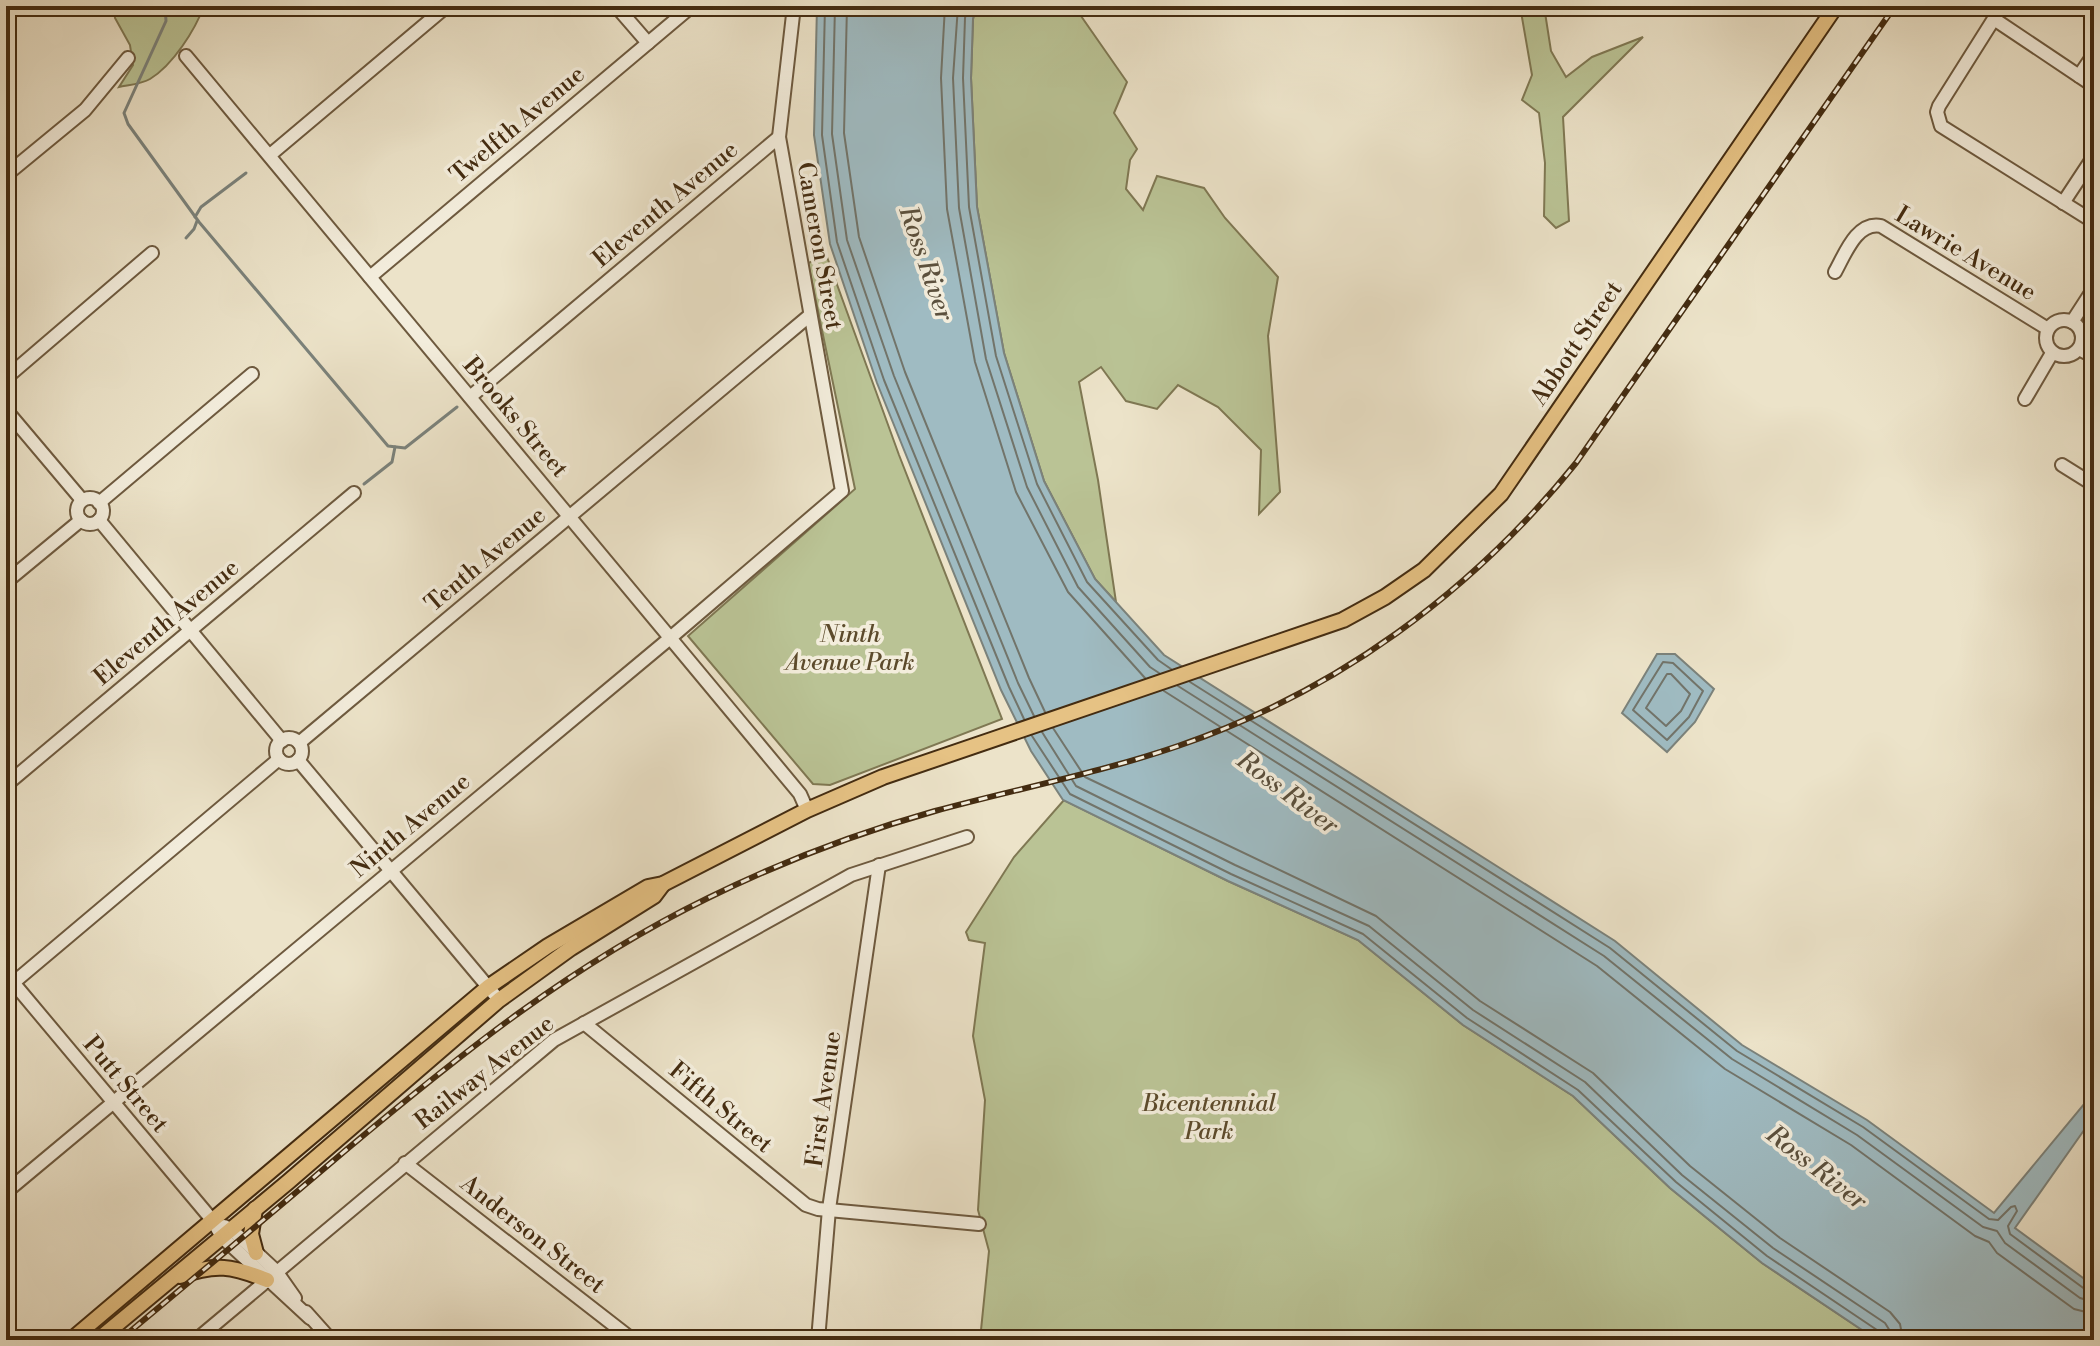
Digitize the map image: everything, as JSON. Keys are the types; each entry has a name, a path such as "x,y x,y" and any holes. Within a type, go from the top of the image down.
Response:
{"main road":[{"name":"Abbott Street","path":"1000,736 1343,620 1424,570 1501,494 1836,6"},
{"name":"Railway Avenue","path":"71,1340 488,987 648,887 663,884 807,810 883,777 1000,736"},
{"name":"Railway Avenue","path":"98,1340 499,1000 571,948 654,896 663,884"},
{"path":"255,1209 251,1234 256,1253"},
{"path":"172,1279 199,1270 229,1267 272,1276"}],"street":[{"path":"270,155 447,6"},
{"path":"616,6 648,43"},
{"name":"Twelfth Avenue","path":"370,277 692,6"},
{"name":"Cameron Street","path":"794,6 779,137 842,491"},
{"path":"2002,6 1939,106 1938,119 1941,126 1953,135 2094,222"},
{"path":"1994,19 2094,86"},
{"path":"2079,76 2094,54"},
{"name":"Brooks Street","path":"186,56 800,794 807,810"},
{"path":"6,175 85,110 128,58"},
{"name":"Eleventh Avenue","path":"470,397 779,137"},
{"path":"2063,203 2094,156"},
{"name":"Lawrie Avenue","path":"1835,272 1860,231 1869,225 1881,226 2048,329"},
{"path":"6,378 152,253"},
{"path":"2072,322 2094,288"},
{"name":"Tenth Avenue","path":"299,743 809,316"},
{"path":"2061,320 2072,322 2082,337 2079,349 2064,357 2052,353 2046,343 2048,329 2061,320"},
{"path":"2079,349 2094,357"},
{"path":"2025,399 2052,353"},
{"path":"99,503 252,374"},
{"path":"6,410 82,500"},
{"path":"2062,465 2094,485"},
{"name":"Ninth Avenue","path":"6,1192 842,491"},
{"name":"Eleventh Avenue","path":"6,785 354,493"},
{"path":"90,498 99,503 102,513 99,520 88,523 81,520 77,510 82,500 90,498"},
{"path":"6,582 81,520"},
{"path":"99,520 282,741"},
{"path":"289,739 299,743 302,750 298,760 288,764 279,759 276,751 282,741 289,739"},
{"path":"8,982 279,759"},
{"path":"298,760 499,1000"},
{"name":"Railway Avenue","path":"196,1340 554,1040 851,875 967,837"},
{"name":"First Avenue","path":"818,1340 829,1209 879,865"},
{"name":"Putt Street","path":"8,982 213,1221"},
{"name":"Fifth Street","path":"584,1023 796,1198 818,1209 979,1224"},
{"name":"Anderson Street","path":"405,1163 633,1340"},
{"path":"213,1221 272,1276 331,1340"},
{"path":"227,1233 256,1253 272,1276"}],"green space":[{"path":"114,6 204,6 189,36 159,73 147,81 119,87 133,65 130,45 115,18"},
{"path":"976,6 1033,6 1039,9 1074,6 1127,82 1114,113 1137,149 1130,160 1126,189 1143,210 1157,176 1204,188 1225,218 1278,277 1268,336 1280,492 1259,514 1261,450 1218,407 1178,385 1157,409 1126,401 1101,367 1079,382 1098,480 1116,602 1095,579 1044,481 1004,353 977,207 971,78"},
{"path":"1520,6 1544,6 1551,51 1566,77 1592,57 1643,37 1563,117 1569,221 1556,228 1544,216 1545,163 1539,113 1522,100 1532,75"},
{"name":"Ninth Avenue Park","path":"827,257 899,455 1002,719 830,785 813,784 688,636 855,489 808,263"},
{"name":"Bicentennial Park","path":"1064,800 1228,881 1358,940 1463,1025 1573,1096 1670,1188 1762,1263 1877,1340 980,1340 989,1251 978,1210 985,1100 973,1036 985,943 969,940 966,932 1014,857"}],"water":[{"name":"Ross River","path":"817,6 976,6 971,78 977,207 1004,353 1044,481 1095,579 1164,655 1615,941 1742,1045 1867,1120 1994,1213 2094,1092 2094,1116 2015,1228 2094,1286 2094,1340 1877,1340 1762,1263 1670,1188 1573,1096 1463,1025 1358,940 1228,881 1063,800 1031,751 1001,690 877,383 830,244 814,135"},
{"path":"1657,654 1675,654 1714,689 1695,722 1667,752 1622,713"}],"waterway":[{"path":"165,6 166,21 124,113 128,124 199,222 388,446 405,448 457,407"},
{"path":"195,217 201,207 246,173"},
{"path":"186,238 197,221"},
{"path":"364,484 392,462 395,447"}],"railway":[{"path":"120,1340 475,1045 564,982 658,924 763,872 848,839 935,811 1148,756 1236,724 1346,667 1397,633 1492,554 1576,463 1895,6"}]}
